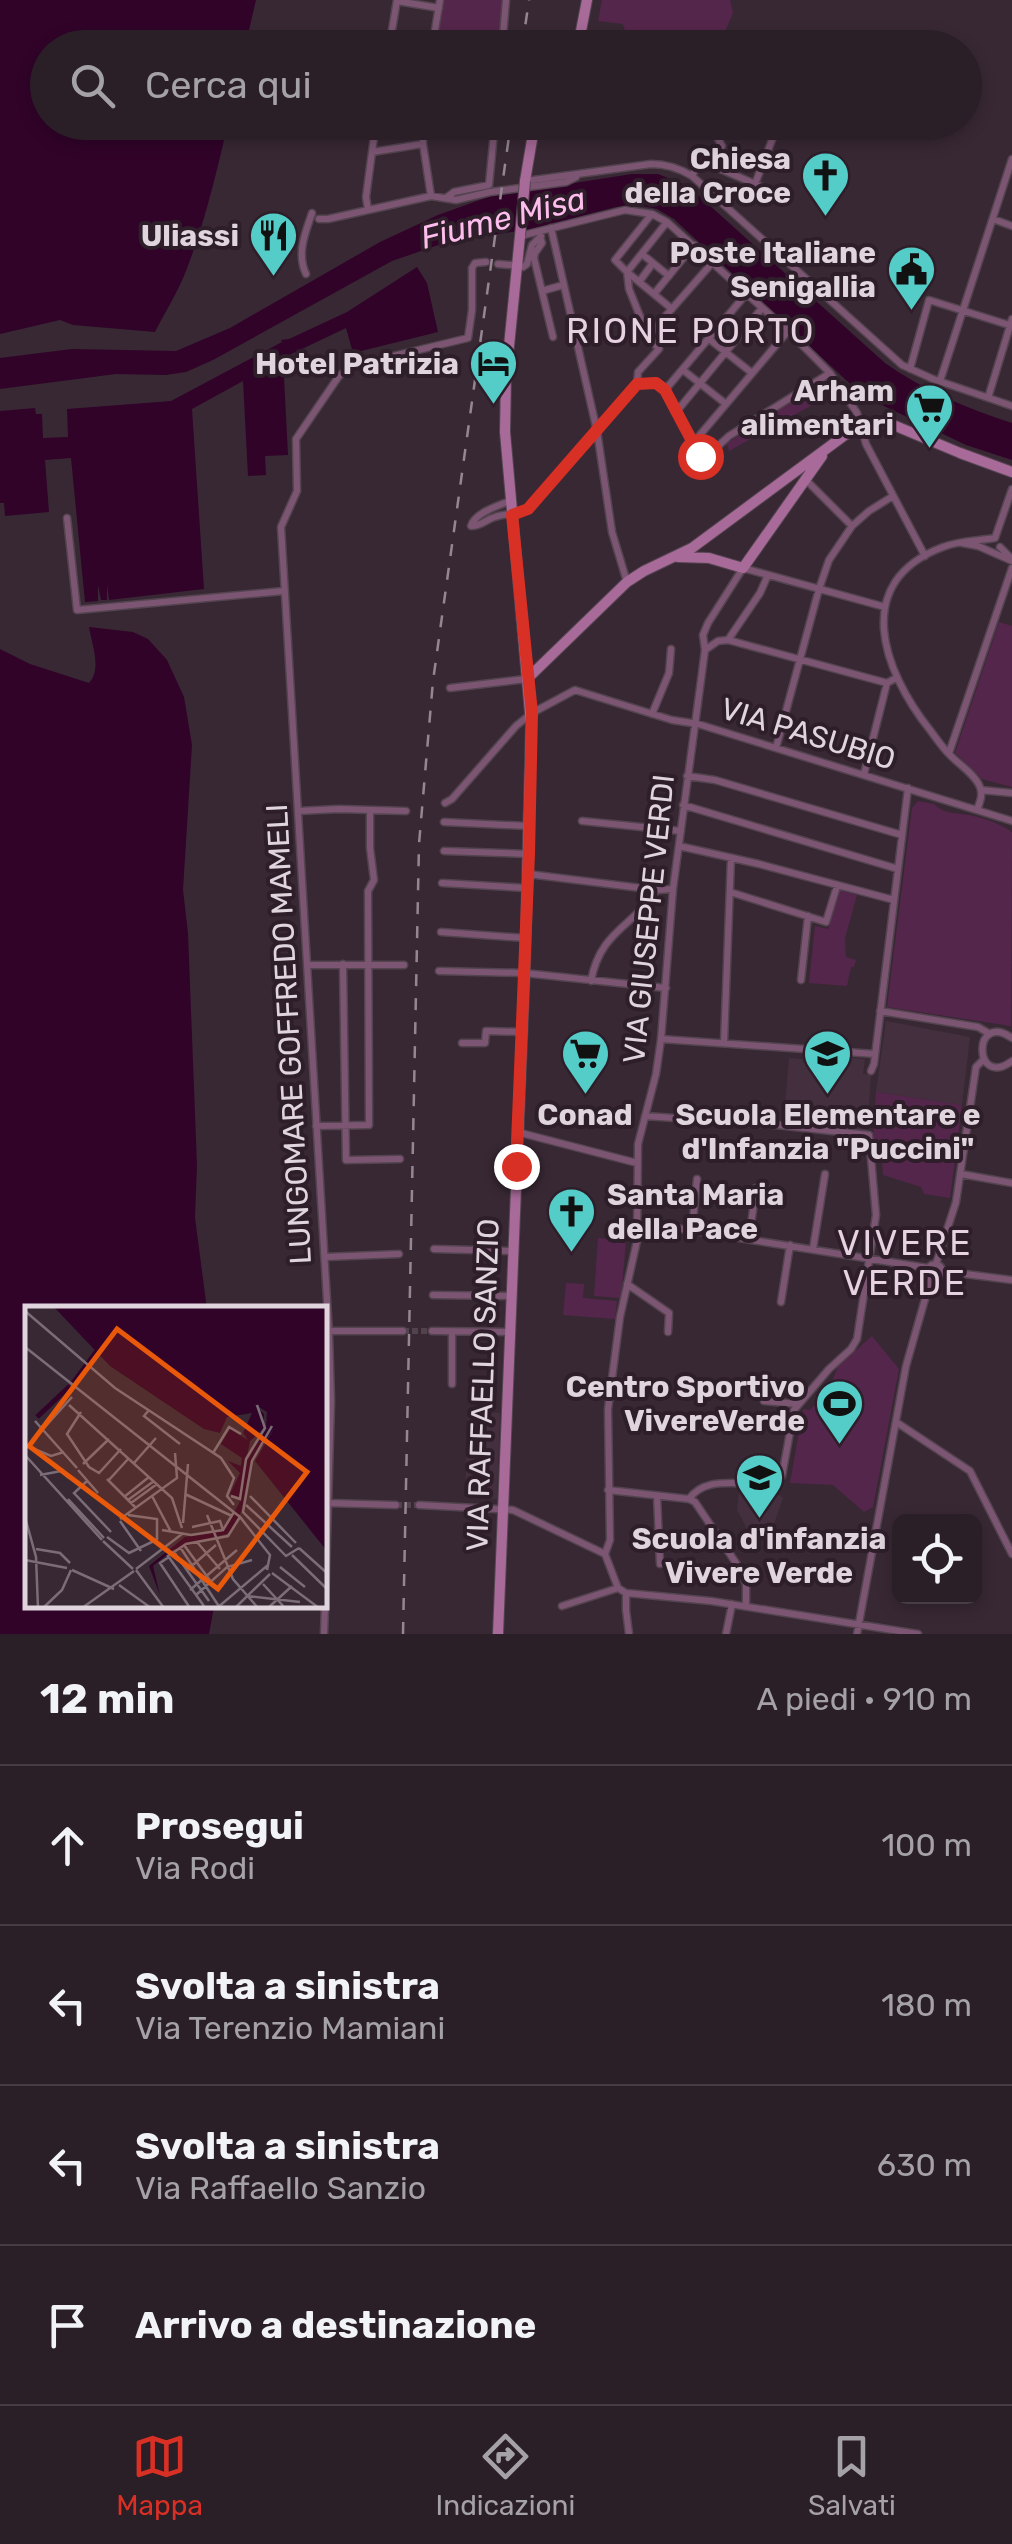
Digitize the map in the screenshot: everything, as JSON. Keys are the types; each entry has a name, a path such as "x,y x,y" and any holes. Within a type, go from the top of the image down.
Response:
{"main road":[{"path":"581,30 587,0"},
{"name":"VIA RAFFAELLO SANZIO","path":"498,1634 532,713 504,404 531,140"},
{"path":"528,679 627,582 706,538 861,426 891,424 1012,472"},
{"path":"677,557 709,558 743,568 826,450"},
{"path":"789,476 798,477 802,484"},
{"path":"706,538 704,545 709,558"},
{"path":"525,653 536,658 551,656"}],"street":[{"path":"504,30 506,0"},
{"path":"392,30 397,1 440,4 435,30"},
{"path":"368,210 366,197 374,140"},
{"path":"423,140 432,196"},
{"path":"445,199 454,192 489,185 493,140"},
{"path":"711,164 722,146 718,140"},
{"path":"755,184 772,140"},
{"path":"372,152 423,144"},
{"path":"940,382 992,219 1008,186 1012,159"},
{"path":"525,181 652,164 664,164 692,176 910,369 1012,406"},
{"path":"692,176 700,164 711,164 783,196"},
{"path":"306,274 301,259 310,222 432,196 456,200 566,182 582,174"},
{"path":"520,236 625,210 652,214 668,222 830,373 856,413 866,444 925,556"},
{"path":"652,214 615,260 672,309"},
{"path":"992,219 1012,226"},
{"path":"511,501 470,524 475,527 499,515 528,509 637,384 638,372 658,349 648,336 627,272 668,222"},
{"path":"522,267 527,264 532,245 545,232"},
{"path":"545,232 564,285 597,431 612,532 627,582"},
{"path":"545,232 534,258 553,336"},
{"path":"654,294 694,245"},
{"path":"642,254 669,276"},
{"name":"LUNGOMARE GOFFREDO MAMELI","path":"327,1306 282,520 296,492 296,439 339,376 348,368 468,338 472,268 475,263 486,262"},
{"path":"648,336 713,262"},
{"path":"638,282 653,263"},
{"path":"498,264 510,265"},
{"path":"542,291 564,285"},
{"path":"665,390 747,293"},
{"path":"910,369 929,300 1011,323 988,398"},
{"path":"678,412 762,308"},
{"path":"694,442 788,330"},
{"path":"709,339 752,373"},
{"path":"683,370 726,404"},
{"path":"637,384 656,383 665,390 700,456 705,458 729,436 830,373"},
{"path":"802,484 852,526"},
{"path":"996,542 985,546 995,552 1012,490"},
{"path":"776,748 818,589 832,554 852,526 893,496"},
{"path":"67,518 77,610 284,591"},
{"path":"978,810 978,783 924,724 896,678 886,645 885,608 901,575 925,556 969,540 1012,547"},
{"path":"957,542 1012,562"},
{"path":"996,542 1012,562"},
{"path":"949,754 1012,562"},
{"path":"743,568 885,608"},
{"name":"VIA GIUSEPPE VERDI","path":"605,1554 610,1540 608,1409 616,1341 637,1241 638,1144 661,1039 672,889 704,635 743,568"},
{"path":"728,640 768,575"},
{"path":"705,650 718,641 728,640 887,682 896,678"},
{"path":"652,714 669,672 672,648"},
{"path":"450,688 528,679"},
{"path":"864,774 887,682"},
{"name":"VIA PASUBIO","path":"532,713 574,690 1011,820"},
{"path":"446,803 532,713"},
{"path":"687,776 714,780 902,835"},
{"path":"871,1071 908,788"},
{"path":"981,790 1012,792"},
{"path":"684,806 898,869"},
{"path":"316,1126 369,1125 368,891 374,880 370,810"},
{"path":"298,811 406,811"},
{"path":"582,821 681,831"},
{"path":"444,822 530,826"},
{"path":"680,846 894,900"},
{"path":"444,851 529,854"},
{"path":"724,1044 731,858"},
{"path":"528,874 672,889"},
{"path":"442,883 528,888"},
{"path":"730,892 826,922 837,886"},
{"path":"591,981 598,955 608,939 645,908 657,890"},
{"path":"801,980 808,916"},
{"path":"442,932 526,938"},
{"path":"342,964 346,1160 400,1159"},
{"path":"308,965 404,965"},
{"path":"440,971 524,973 666,988"},
{"path":"880,1012 978,1027 990,1034"},
{"path":"462,1043 485,1044 486,1030 522,1032"},
{"path":"1011,1063 993,1066 984,1059 982,1043 990,1034 999,1032 1012,1038"},
{"path":"661,1039 875,1054"},
{"path":"931,1278 939,1278 936,1268 956,1202 976,1068 984,1059"},
{"path":"645,1116 869,1136 876,1215 854,1344 798,1404 782,1476 772,1482 702,1486 690,1499"},
{"path":"518,1132 637,1162"},
{"path":"813,1249 824,1174"},
{"path":"961,1174 1012,1182"},
{"path":"692,1230 696,1179"},
{"path":"749,1239 756,1188 767,1190"},
{"path":"638,1222 1012,1280"},
{"path":"781,1302 790,1246"},
{"path":"434,1250 514,1251"},
{"path":"324,1257 399,1254"},
{"path":"931,1278 927,1272 936,1268"},
{"path":"858,1630 912,1342 931,1278"},
{"path":"627,1284 669,1313 668,1332"},
{"path":"433,1295 512,1296"},
{"path":"328,1330 403,1331"},
{"name":"LUNGOMARE GOFFREDO MAMELI","path":"328,1330 328,1544"},
{"path":"432,1331 510,1332"},
{"path":"452,1332 452,1384"},
{"path":"764,1401 798,1404"},
{"path":"896,1422 970,1471 1012,1554"},
{"path":"608,1490 690,1499 700,1506 740,1569 746,1584 746,1606"},
{"path":"657,1496 660,1564"},
{"path":"330,1503 396,1504"},
{"path":"419,1505 513,1510 605,1554 622,1591 629,1634"},
{"path":"562,1606 622,1591 746,1606 858,1630 918,1634"},
{"path":"726,1634 732,1604"},
{"name":"LUNGOMARE GOFFREDO MAMELI","path":"324,1634 325,1609"}],"shaded area":[{"path":"444,0 503,0 500,30 439,30"},
{"path":"602,0 730,0 733,13 726,30 625,30 623,24 598,21"},
{"path":"812,388 821,400 729,451 729,442"},
{"path":"999,622 1012,626 1012,787 982,779 955,753"},
{"path":"918,801 988,820 1012,832 1011,1026 887,1007 912,808"},
{"path":"840,890 857,895 845,938 846,957 856,960 854,967 847,986 809,983 815,926 828,929"},
{"path":"886,1021 970,1037 962,1105 876,1092"},
{"name":"Scuola Elementare e d'Infanzia \"Puccini\"","path":"813,1055 865,1059 863,1074 871,1075 867,1131 819,1127 819,1121 784,1118 789,1058 812,1060"},
{"path":"876,1092 962,1105 950,1198 924,1194 921,1187 883,1175 881,1144 873,1142"},
{"path":"598,1238 626,1241 621,1298 594,1296"},
{"path":"566,1283 584,1284 583,1298 617,1301 615,1319 563,1315"},
{"name":"Centro Sportivo VivereVerde","path":"872,1336 899,1369 873,1507 864,1512 833,1485 790,1483 803,1409 810,1410 828,1392 838,1366"},
{"path":"468,1411 500,1413 497,1499 465,1498"},
{"name":"Scuola d'infanzia Vivere Verde","path":"764,1485 783,1498 769,1538 747,1529 737,1510 739,1492"}],"water":[{"path":"0,0 256,0 249,30 30,30 30,140 224,140 191,257 155,332 73,325 60,320 0,334"},
{"name":"Fiume Misa","path":"632,174 658,174 688,186 885,363 946,398 1012,423 1012,460 966,445 863,396 674,219 657,209 638,205 527,230 456,239 392,261 186,372 116,374 0,389 0,358 72,349 176,351 230,328 380,242 438,215 491,196"},
{"path":"417,267 427,283 438,332 353,353 346,328 283,358 288,455 265,456 266,475 248,476 243,381 192,409 204,589 109,600 107,584 107,600 101,600 98,585 98,601 85,602 71,458 45,460 49,512 5,516 4,503 0,503 0,411 35,408 36,414 42,414 43,438 68,437 67,409 171,401 281,340 347,312"},
{"path":"89,627 133,632 148,639 167,660 184,697 192,745 183,890 197,1165 195,1218 207,1306 25,1306 25,1609 214,1609 209,1634 0,1634 0,649 30,664 89,683 95,671"}],"tunnel":[{"path":"403,1331 432,1331"},
{"path":"396,1505 419,1505"}],"railway":[{"path":"525,30 529,0"},
{"path":"403,1634 419,844 433,681 508,140"}],"place":[{"name":"Chiesa della Croce","path":"826,218"},
{"name":"Uliassi","path":"274,278"},
{"name":"Poste Italiane Senigallia","path":"911,312"},
{"name":"Hotel Patrizia","path":"494,406"},
{"name":"Arham alimentari","path":"929,450"},
{"name":"Conad","path":"585,1096"},
{"name":"Scuola Elementare e d'Infanzia \"Puccini\"","path":"828,1096"},
{"name":"Santa Maria della Pace","path":"572,1254"},
{"name":"Centro Sportivo VivereVerde","path":"840,1446"},
{"name":"Scuola d'infanzia Vivere Verde","path":"759,1520"}],"district":[{"name":"RIONE PORTO","path":"691,331"},
{"name":"VIVERE VERDE","path":"905,1263"}],"route":[{"path":"516,1166 532,713 512,515 528,509 637,384 656,383 665,390 700,456"}]}
